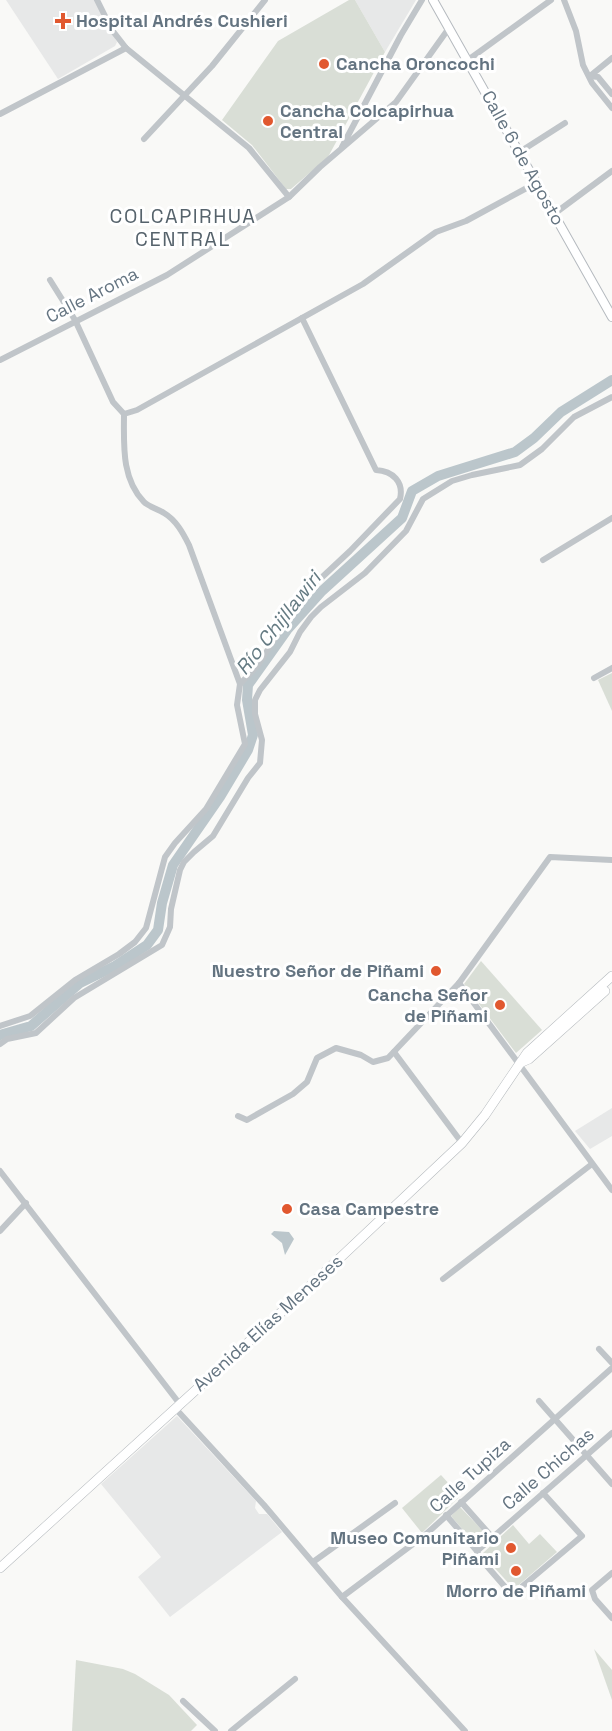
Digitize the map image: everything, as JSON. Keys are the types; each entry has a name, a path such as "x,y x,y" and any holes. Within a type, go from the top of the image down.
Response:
{"main road":[{"name":"Calle 6 de Agosto","path":"433,0 612,317"},
{"name":"Avenida Elías Meneses","path":"0,1568 308,1288 462,1143 526,1053 612,976"},
{"name":"Avenida Elías Meneses","path":"520,1063 529,1059 612,985"}],"street":[{"path":"97,0 112,30 126,48 249,148 289,197"},
{"path":"144,139 186,96 266,0"},
{"path":"341,150 401,35 422,0"},
{"path":"468,60 551,0"},
{"path":"564,0 576,31 583,65 592,83 612,108"},
{"name":"Calle Aroma","path":"0,360 167,274 289,197 396,102 449,28"},
{"path":"0,114 126,48"},
{"path":"590,76 612,58"},
{"path":"590,76 598,77 612,94"},
{"path":"518,153 565,123"},
{"path":"554,214 612,171"},
{"path":"124,414 137,410 363,284 436,232 466,221 536,183"},
{"path":"0,1026 30,1016 75,980 135,942 146,928 165,857 206,809 245,744 237,705 240,684 189,545 180,528 167,514 144,503 134,486 124,461 124,414 113,402 75,320 50,280"},
{"path":"240,684 258,664 302,596 400,499 402,491 399,481 392,474 376,471 302,318"},
{"path":"0,1044 7,1039 36,1033 74,998 162,945 170,927 171,909 184,862 213,836 248,778 260,763 262,740 255,714 255,700 260,690 291,652 300,632 311,617 365,573 406,531 423,499 452,481 520,465 561,432 574,417 612,397"},
{"path":"543,560 612,518"},
{"path":"594,678 612,668"},
{"path":"238,1116 247,1120 293,1094 307,1082 317,1058 336,1048 361,1055 373,1062 387,1058 459,983 550,857 612,860"},
{"path":"459,983 612,1190"},
{"path":"394,1052 462,1143"},
{"path":"443,1279 592,1164"},
{"path":"0,1171 59,1250 123,1329 177,1406 342,1597 465,1731"},
{"path":"0,1231 26,1203"},
{"path":"599,1349 612,1363"},
{"name":"Calle Tupiza","path":"342,1597 425,1536 612,1368"},
{"path":"538,1401 612,1484"},
{"name":"Calle Chichas","path":"477,1551 612,1433"},
{"path":"446,1515 512,1595 582,1536 543,1492"},
{"path":"461,1502 492,1538"},
{"path":"313,1562 395,1503"},
{"path":"612,1573 592,1590 595,1599 612,1617"},
{"path":"231,1731 295,1679"},
{"path":"183,1701 215,1731"}],"shaded area":[{"name":"Hospital Andrés Cushieri","path":"6,0 94,0 117,42 115,46 58,79"},
{"path":"349,0 355,0 385,52 328,157 291,189 286,189 252,145 222,120 278,41"},
{"path":"355,0 416,0 385,52"},
{"path":"612,673 612,711 598,680"},
{"path":"481,961 542,1030 516,1053 464,984"},
{"path":"612,1108 612,1136 590,1149 575,1131"},
{"path":"274,1231 289,1232 294,1239 285,1255 282,1243 271,1234"},
{"path":"177,1416 256,1501 255,1508 259,1514 267,1514 282,1532 170,1617 138,1577 161,1557 101,1484"},
{"path":"441,1475 460,1496 422,1533 402,1508"},
{"path":"460,1507 487,1535 480,1544 476,1545 451,1516"},
{"name":"Morro de Piñami","path":"513,1525 529,1544 540,1534 557,1552 514,1589 482,1554"},
{"path":"594,1649 612,1670 612,1700"},
{"path":"76,1660 123,1669 135,1674 169,1695 197,1725 191,1731 72,1731"}],"waterway":[{"name":"Río Chijllawiri","path":"0,1035 31,1026 80,983 115,966 147,945 158,930 162,903 173,865 220,797 248,750 253,735 247,700 248,685 287,630 322,591 402,518 412,491 438,476 515,452 534,438 561,412 612,380"}],"place":[{"name":"Hospital Andrés Cushieri","path":"63,21"},
{"name":"Cancha Oroncochi","path":"324,64"},
{"name":"Cancha Colcapirhua Central","path":"268,121"},
{"name":"Nuestro Señor de Piñami","path":"436,971"},
{"name":"Cancha Señor de Piñami","path":"500,1005"},
{"name":"Casa Campestre","path":"287,1209"},
{"name":"Museo Comunitario Piñami","path":"511,1548"},
{"name":"Morro de Piñami","path":"516,1571"}],"district":[{"name":"COLCAPIRHUA CENTRAL","path":"183,228"}]}
